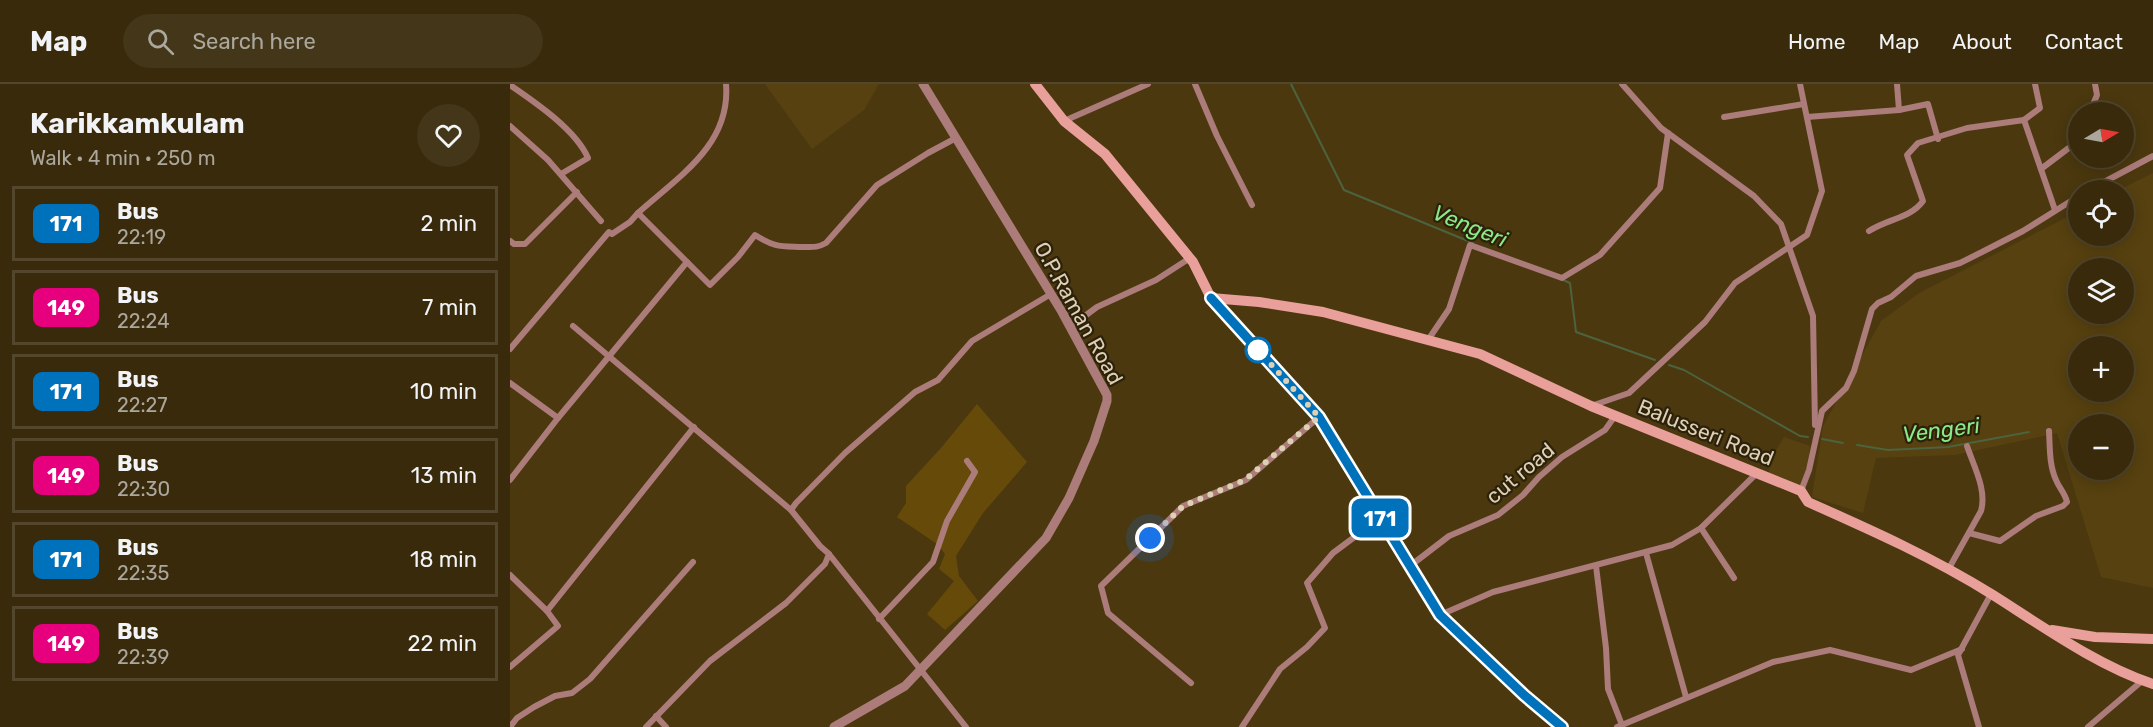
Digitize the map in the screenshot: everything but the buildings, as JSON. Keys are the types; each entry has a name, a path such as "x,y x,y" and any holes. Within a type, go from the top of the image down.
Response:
{"main road":[{"path":"1035,84 1064,122 1105,154 1190,258 1211,298"},
{"name":"Balusseri Road","path":"1211,298 1259,302 1323,312 1480,354 1591,406 1801,491 1808,502 1897,542 1991,594 2045,629 2148,683"},
{"path":"2045,629 2095,637 2153,639"}],"street":[{"path":"510,349 609,232 612,234 630,222 704,154 719,130 727,96 726,84"},
{"name":"O.P.Raman Road","path":"834,727 905,686 1046,538 1069,498 1106,407 1107,395 1070,327 923,84"},
{"path":"1064,122 1148,84"},
{"path":"1195,84 1217,136 1252,205"},
{"path":"1622,84 1661,128 1754,196 1781,224 1813,316 1815,437"},
{"path":"1591,406 1629,393 1705,321 1735,284 1807,235 1822,191 1800,84"},
{"path":"1897,84 1899,110"},
{"path":"1869,231 1882,222 1916,212 1923,201 1907,155 1918,144 1967,128 2024,120 2040,108 2035,84"},
{"path":"2094,102 2097,95 2095,84"},
{"path":"510,85 541,105 584,147 588,158 561,174"},
{"path":"1724,117 1804,104"},
{"path":"1807,117 1899,110 1928,104 1938,139"},
{"path":"2024,120 2055,210"},
{"path":"510,126 561,174 601,221"},
{"path":"1428,340 1449,309 1470,244 1562,278 1600,255 1660,188 1668,133"},
{"path":"638,213 710,285 738,257 755,235 768,243 784,248 804,246 817,248 826,243 877,185 956,138"},
{"path":"2041,169 2068,149"},
{"path":"2108,180 2153,156"},
{"path":"510,241 514,244 525,244 576,192"},
{"path":"1801,491 1809,470 1822,411 1846,388 1854,370 1872,309 1878,303 1891,297 1916,276 1960,263 2023,231 2068,202"},
{"path":"1070,327 1097,307 1156,279 1190,258"},
{"path":"510,480 558,418 687,262"},
{"path":"791,510 845,453 915,392 927,383 938,380 972,340 1051,294"},
{"path":"1211,298 1319,417 1440,615 1524,695 1562,727"},
{"path":"573,326 791,510 829,554 966,727"},
{"path":"510,383 558,418"},
{"name":"cut road","path":"1410,566 1449,536 1498,515 1523,495 1562,457 1605,430 1615,416"},
{"path":"1191,683 1108,614 1101,586 1183,506 1245,480 1319,417"},
{"path":"547,611 694,427"},
{"path":"1969,533 2000,542 2028,521 2063,506 2067,502 2066,496 2056,482 2052,468 2049,431"},
{"path":"1948,570 1984,502 1967,446"},
{"path":"879,619 933,562 947,521 975,472 967,461"},
{"path":"1440,615 1493,592 1672,545 1701,528 1756,473"},
{"path":"1242,727 1280,669 1307,647 1325,628 1307,583 1333,554 1380,518"},
{"path":"1701,528 1734,578"},
{"path":"1646,553 1686,697"},
{"path":"646,727 720,652 786,603 825,564 829,554"},
{"path":"510,727 517,718 534,707 555,696 572,693 590,679 693,562"},
{"path":"1596,566 1606,648 1608,689 1619,726 1773,662 1830,650 1911,670 1962,649"},
{"path":"510,574 547,611 558,626 510,667"},
{"path":"1979,727 1958,655 1991,594"},
{"path":"2088,727 2148,683"},
{"path":"656,716 666,727"}],"shaded area":[{"path":"765,84 879,84 864,110 812,149"},
{"path":"2153,173 2153,588 2101,577 2071,480 2134,480 2134,414 2068,414 2068,469 2057,433 1955,455 1876,458 1863,513 1812,497 1823,426 1881,321 1919,293 2068,217 2068,246 2134,246 2134,182"},
{"path":"977,404 1027,462 983,513 956,556 959,576 978,601 945,630 927,614 954,581 939,569 945,554 937,544 897,517 906,503 906,486"},
{"path":"1784,437 1810,446 1802,485 1770,483 1769,467"}],"waterway":[{"name":"Vengeri","path":"1291,84 1344,190 1473,243"},
{"name":"Vengeri","path":"1561,279 1570,283 1576,332 1655,360"},
{"name":"Vengeri","path":"1669,365 1684,370 1800,436 1808,437"},
{"name":"Vengeri","path":"1857,445 1888,450 1948,447 2029,432"},
{"path":"1822,439 1843,443"}],"bus line":[{"name":"171","path":"1211,298 1319,417 1440,615 1524,695 1562,727"}],"route":[{"path":"1150,538 1183,506 1245,480 1319,417 1258,350"}]}
